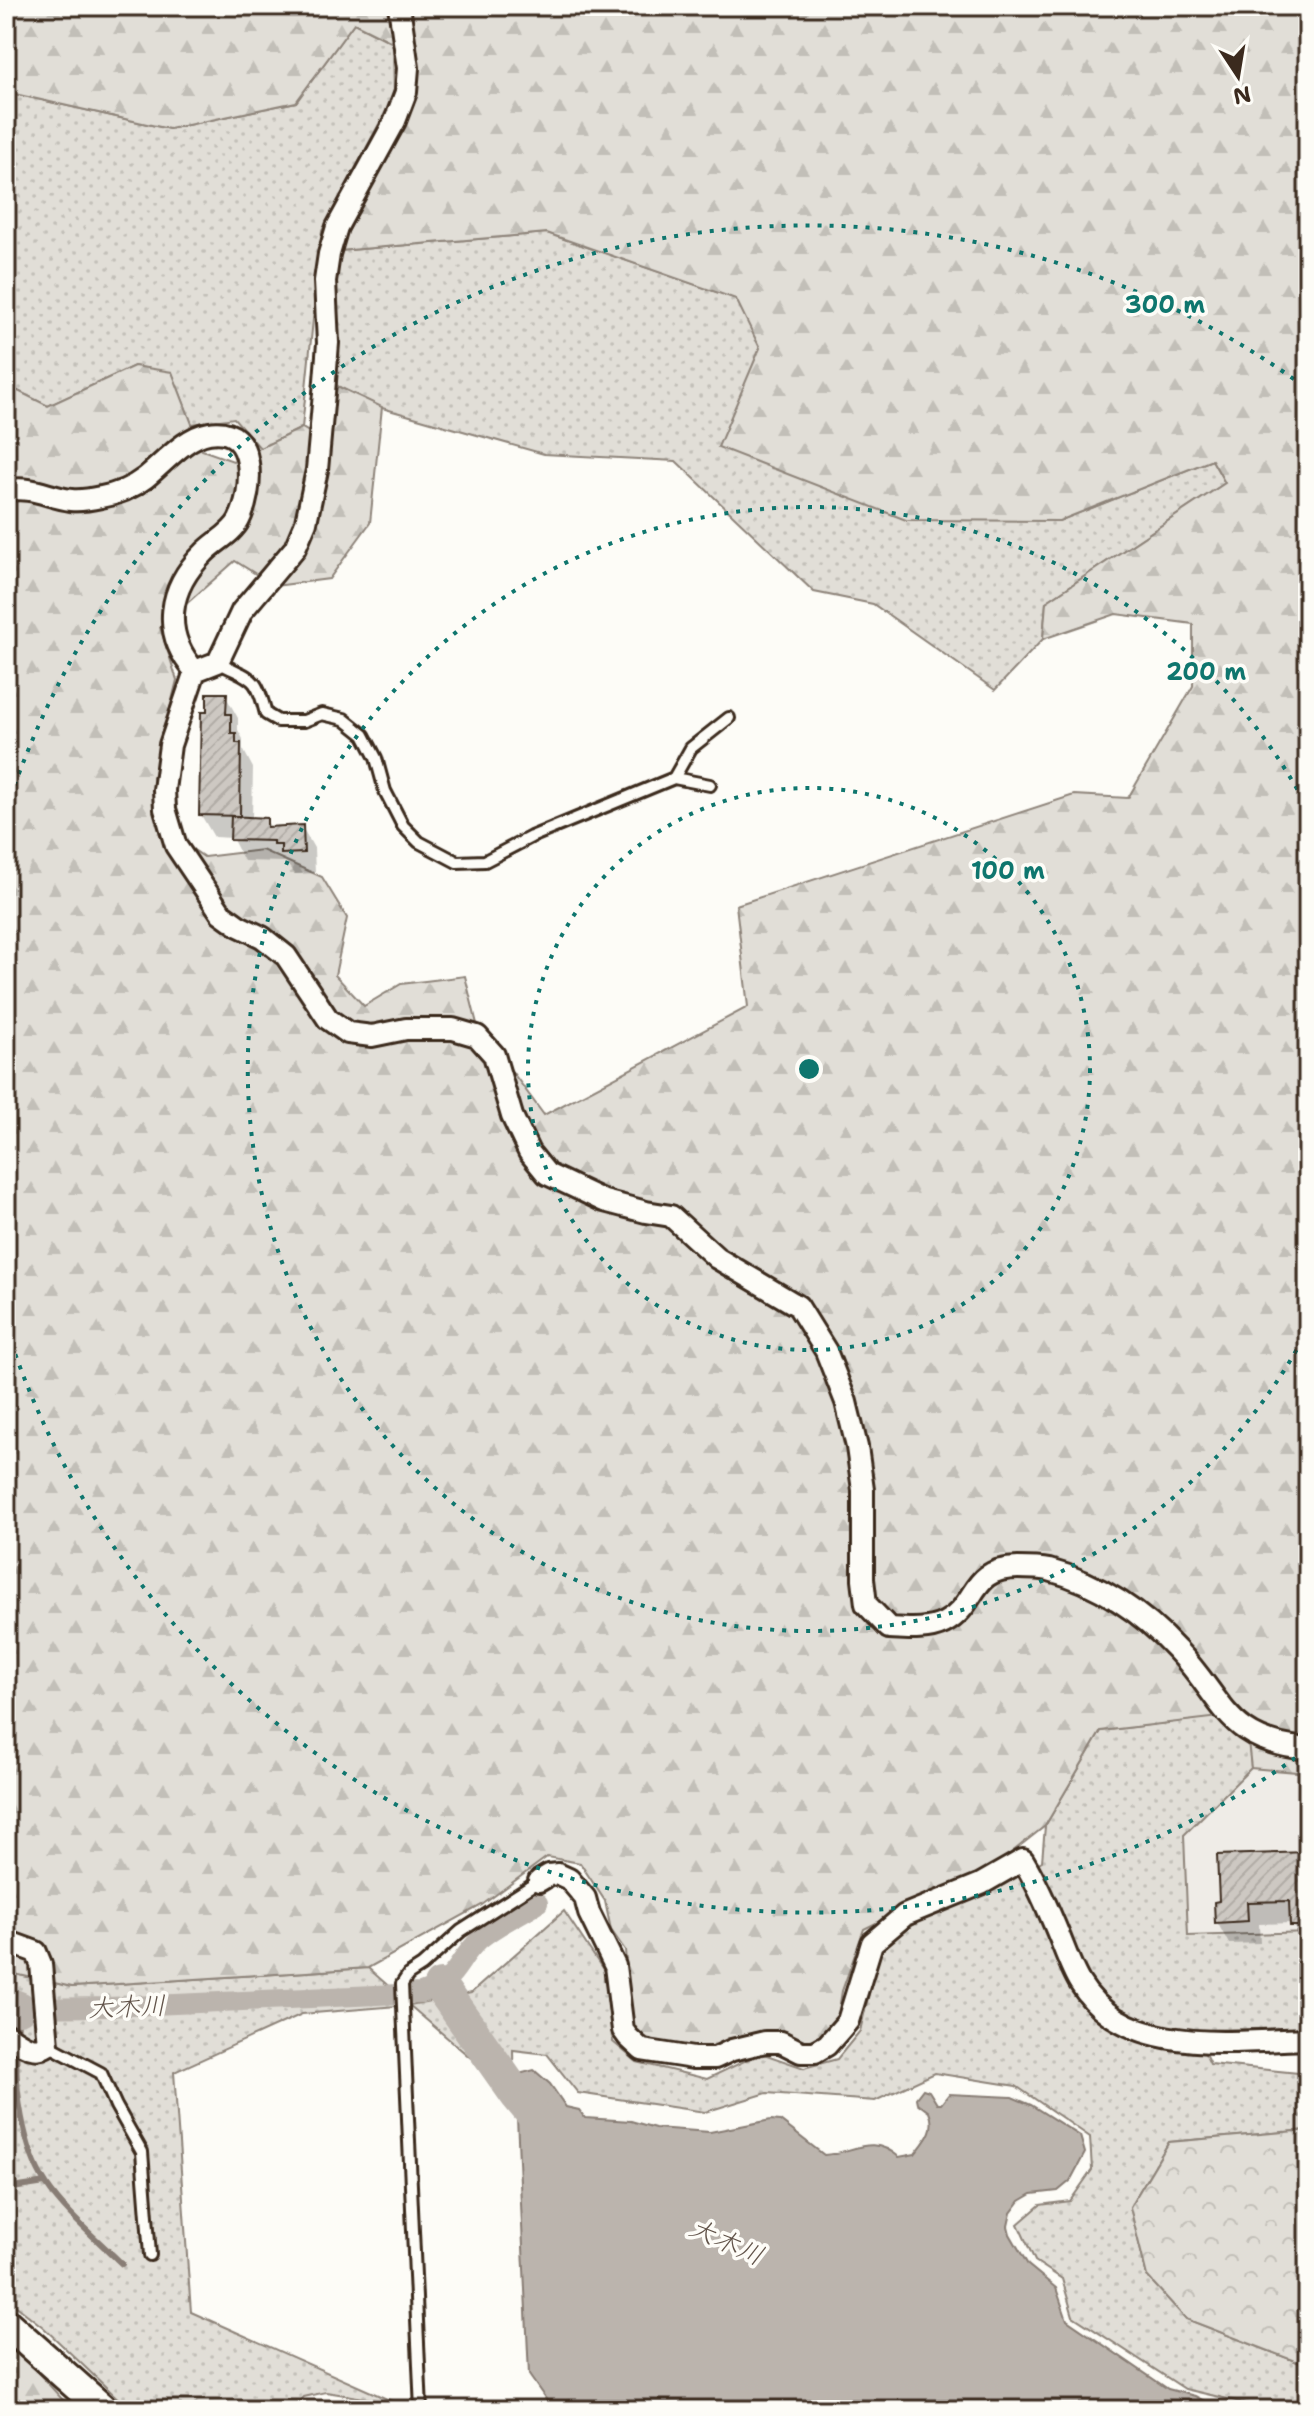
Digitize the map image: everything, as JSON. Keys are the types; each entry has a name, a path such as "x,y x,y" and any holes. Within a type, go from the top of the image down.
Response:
{"main road":[{"path":"6,2323 104,2410"}],"street":[{"path":"399,6 408,68 406,92 395,121 337,227 329,254 325,281 328,343 324,393 317,470 306,522 295,548 242,611 218,662 195,671 170,745 164,790 165,809 176,846 221,913 262,937 286,956 328,1019 348,1033 372,1036 406,1029 453,1029 477,1036 494,1055 512,1116 529,1152 547,1174 604,1201 671,1216 717,1258 769,1286 798,1306 826,1351 846,1402 863,1490 866,1604 889,1628 916,1629 943,1623 962,1609 990,1572 1006,1568 1048,1570 1094,1587 1138,1613 1179,1652 1229,1718 1244,1731 1268,1741 1308,1749"},
{"path":"6,491 36,489 72,500 123,492 143,480 188,443 205,434 219,432 233,436 242,445 248,459 248,498 237,524 202,554 184,578 172,606 174,634 181,656 195,671"},
{"path":"539,1881 558,1874 569,1879 585,1898 615,1966 623,2030 642,2050 666,2055 715,2058 732,2050 765,2042 781,2042 801,2052 815,2052 827,2045 848,2021 872,1943 905,1915 981,1884 1023,1860 1046,1903 1080,1983 1096,2004 1116,2019 1139,2030 1171,2039 1308,2039"},
{"path":"6,1941 36,1952 41,1964 42,2041 6,2034"}],"lane":[{"path":"218,662 252,677 261,692 266,714 278,721 304,721 322,714 344,719 364,735 376,758 385,791 403,826 419,842 457,862 485,861 531,837 674,778 710,785"},
{"path":"674,778 691,748 729,718"},
{"path":"421,2410 402,1984 408,1975 461,1931 539,1881"},
{"path":"42,2041 101,2073 142,2152 150,2255"}],"shaded area":[{"path":"1251,1768 1308,1773 1308,1932 1188,1936 1184,1835"}],"green space":[{"path":"6,6 1308,6 1308,1773 1251,1768 1245,1714 1101,1731 1045,1826 998,1863 864,1929 842,1991 838,2016 821,2037 804,2042 779,2030 752,2033 712,2048 668,2046 637,2034 630,2012 625,1950 611,1930 605,1901 580,1863 547,1857 482,1905 368,1968 72,1987 6,1972 6,385 48,406 134,366 172,372 202,450 233,461 302,428 324,441 337,386 382,407 370,523 329,579 275,586 235,561 160,627 177,680 153,777 160,827 204,857 262,850 322,877 347,918 335,975 364,1006 401,984 465,976 477,1024 544,1115 748,1007 736,905 1074,795 1128,798 1193,686 1193,624 1116,614 1043,639 1046,602 1225,483 1212,460 1059,521 906,520 718,447 760,348 736,299 547,233 338,251 414,104 412,52 354,23 296,102 169,129 6,92"},
{"path":"354,23 393,43 394,96 322,231 302,428 260,448 234,418 192,424 172,373 134,366 48,406 6,385 6,92 169,129 296,102"},
{"path":"547,233 737,299 760,347 1059,521 1212,460 1225,483 1046,602 1043,639 995,690 873,604 814,592 676,461 544,454 382,408 337,386 333,297 338,251"},
{"path":"1246,1713 1251,1768 1184,1835 1188,1936 1308,1932 1308,2028 1194,2030 1210,2064 1308,2074 1308,2130 1169,2142 1130,2207 1147,2276 1186,2319 1300,2363 1308,2361 1308,2410 1275,2410 1185,2389 1073,2316 1062,2279 1035,2261 1018,2224 1040,2205 1070,2201 1092,2170 1090,2137 1016,2086 935,2073 875,2101 767,2093 705,2112 578,2093 547,2054 513,2050 514,2095 409,2005 302,2014 174,2072 191,2312 396,2403 326,2392 304,2397 293,2410 130,2410 43,2327 6,2298 6,1972 72,1987 368,1968 410,2005 471,1993 564,1911 604,1971 613,2042 637,2062 707,2079 761,2053 804,2068 837,2059 860,2031 880,1948 918,1921 996,1887 1042,1861 1045,1826 1101,1731"},
{"path":"1308,2130 1308,2361 1300,2363 1186,2319 1147,2276 1130,2207 1169,2142"},
{"path":"6,2341 11,2343 72,2410 6,2410"}],"water":[{"path":"534,2070 550,2084 566,2107 579,2110 585,2118 710,2132 780,2121 824,2155 870,2145 889,2150 899,2157 915,2154 932,2124 929,2112 917,2103 916,2098 923,2089 929,2091 937,2104 941,2104 949,2094 1012,2097 1031,2105 1080,2136 1085,2153 1070,2181 1058,2191 1032,2194 1020,2201 1011,2213 1010,2234 1028,2265 1056,2288 1067,2320 1168,2389 1195,2396 1208,2403 1213,2410 578,2410 571,2400 550,2405 529,2375 515,2075"}],"building":[{"path":"207,693 227,693 226,714 231,714 231,733 236,733 236,743 241,743 240,816 199,815 201,712 207,712"},
{"path":"231,816 267,818 267,827 303,825 304,853 281,854 281,845 273,845 273,841 230,840"},
{"path":"1308,1852 1308,1926 1290,1926 1289,1901 1247,1902 1248,1921 1215,1923 1214,1902 1219,1901 1217,1855"}],"waterway":[{"name":"大木川","path":"19,2008 421,1993 450,1976 479,1940 538,1903"},
{"name":"大木川","path":"440,1986 516,2094 546,2130"},
{"name":"大木川","path":"6,2003 19,2008"},
{"path":"17,2036 19,2008"},
{"path":"17,2047 22,2117 38,2170 62,2205 122,2264"},
{"path":"6,2189 45,2183"}]}
